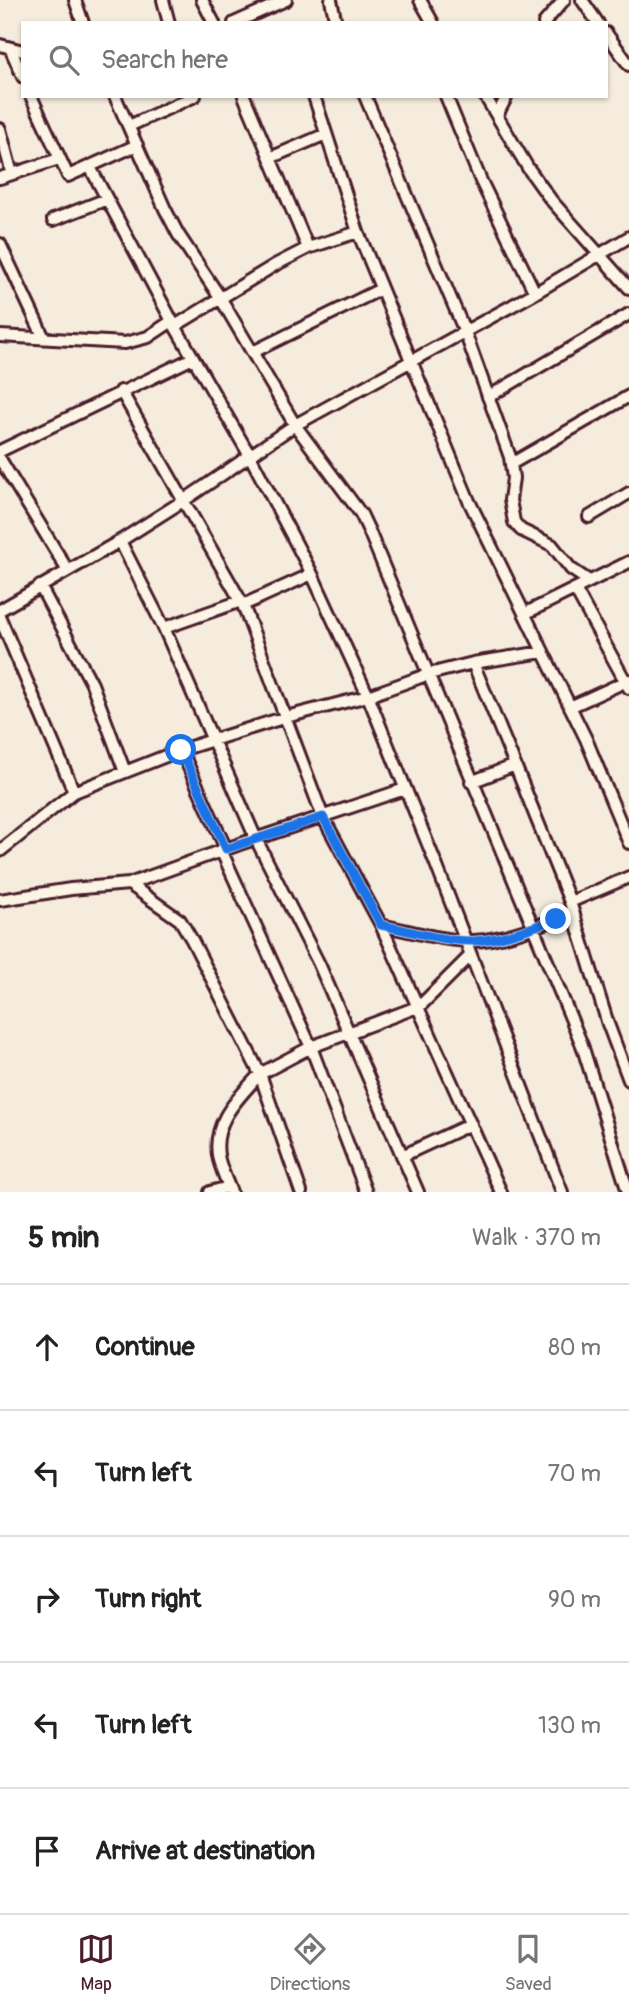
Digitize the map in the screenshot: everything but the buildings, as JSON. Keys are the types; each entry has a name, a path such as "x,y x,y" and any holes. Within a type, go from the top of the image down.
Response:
{"street":[{"path":"82,21 77,3 90,0"},
{"path":"163,0 168,21"},
{"path":"202,0 210,21"},
{"path":"239,21 286,0"},
{"path":"331,0 336,21"},
{"path":"420,0 432,21"},
{"path":"546,21 564,0"},
{"path":"582,0 597,21"},
{"path":"608,36 629,65"},
{"path":"5,48 21,74"},
{"path":"32,98 68,176 137,145"},
{"path":"116,98 178,234 221,299 295,425 361,514 582,1045 628,1192"},
{"path":"129,126 191,98"},
{"path":"245,98 307,248"},
{"path":"315,98 358,232 410,362 469,501 570,707 629,843"},
{"path":"366,98 465,332 488,397 511,464 513,478 510,500 514,522 521,530 552,544 571,569 589,581"},
{"path":"447,98 481,181 535,293"},
{"path":"486,98 528,168 551,200 629,288"},
{"path":"497,115 506,98"},
{"path":"0,129 12,174"},
{"path":"270,158 326,134"},
{"path":"0,178 58,159"},
{"path":"90,167 312,574 368,696 562,1192"},
{"path":"53,220 107,199"},
{"path":"0,336 125,343 148,337 221,299 307,248 358,232"},
{"path":"0,610 120,541 295,425 535,293 629,237"},
{"path":"0,244 44,338"},
{"path":"253,352 381,289"},
{"path":"488,397 629,314"},
{"path":"0,451 193,358"},
{"path":"121,391 242,603 323,817 381,925 420,1006 501,1192"},
{"path":"511,464 629,396"},
{"path":"0,459 68,570"},
{"path":"589,517 629,493"},
{"path":"120,541 164,628 256,839 318,964 418,1192"},
{"path":"526,613 629,562"},
{"path":"164,628 242,603 312,574"},
{"path":"40,586 92,684 125,772"},
{"path":"570,707 628,683 575,589"},
{"path":"0,618 74,792"},
{"path":"0,851 74,792 181,750 286,717 368,696 429,674 473,663 543,652"},
{"path":"473,663 571,907 608,1024 629,1080"},
{"path":"181,750 312,1047 366,1192"},
{"path":"471,782 515,765"},
{"path":"0,900 129,884 405,789"},
{"path":"381,925 464,940 489,939 533,928 629,877"},
{"path":"129,884 180,920 192,940 260,1074 302,1192"},
{"path":"210,1192 230,1189 219,1160 218,1132 229,1108 260,1074 312,1047 420,1006 470,956"},
{"path":"402,1156 471,1124"}],"route":[{"path":"181,750 226,849 323,817 381,925 447,939 475,941 533,928 556,919"}]}
